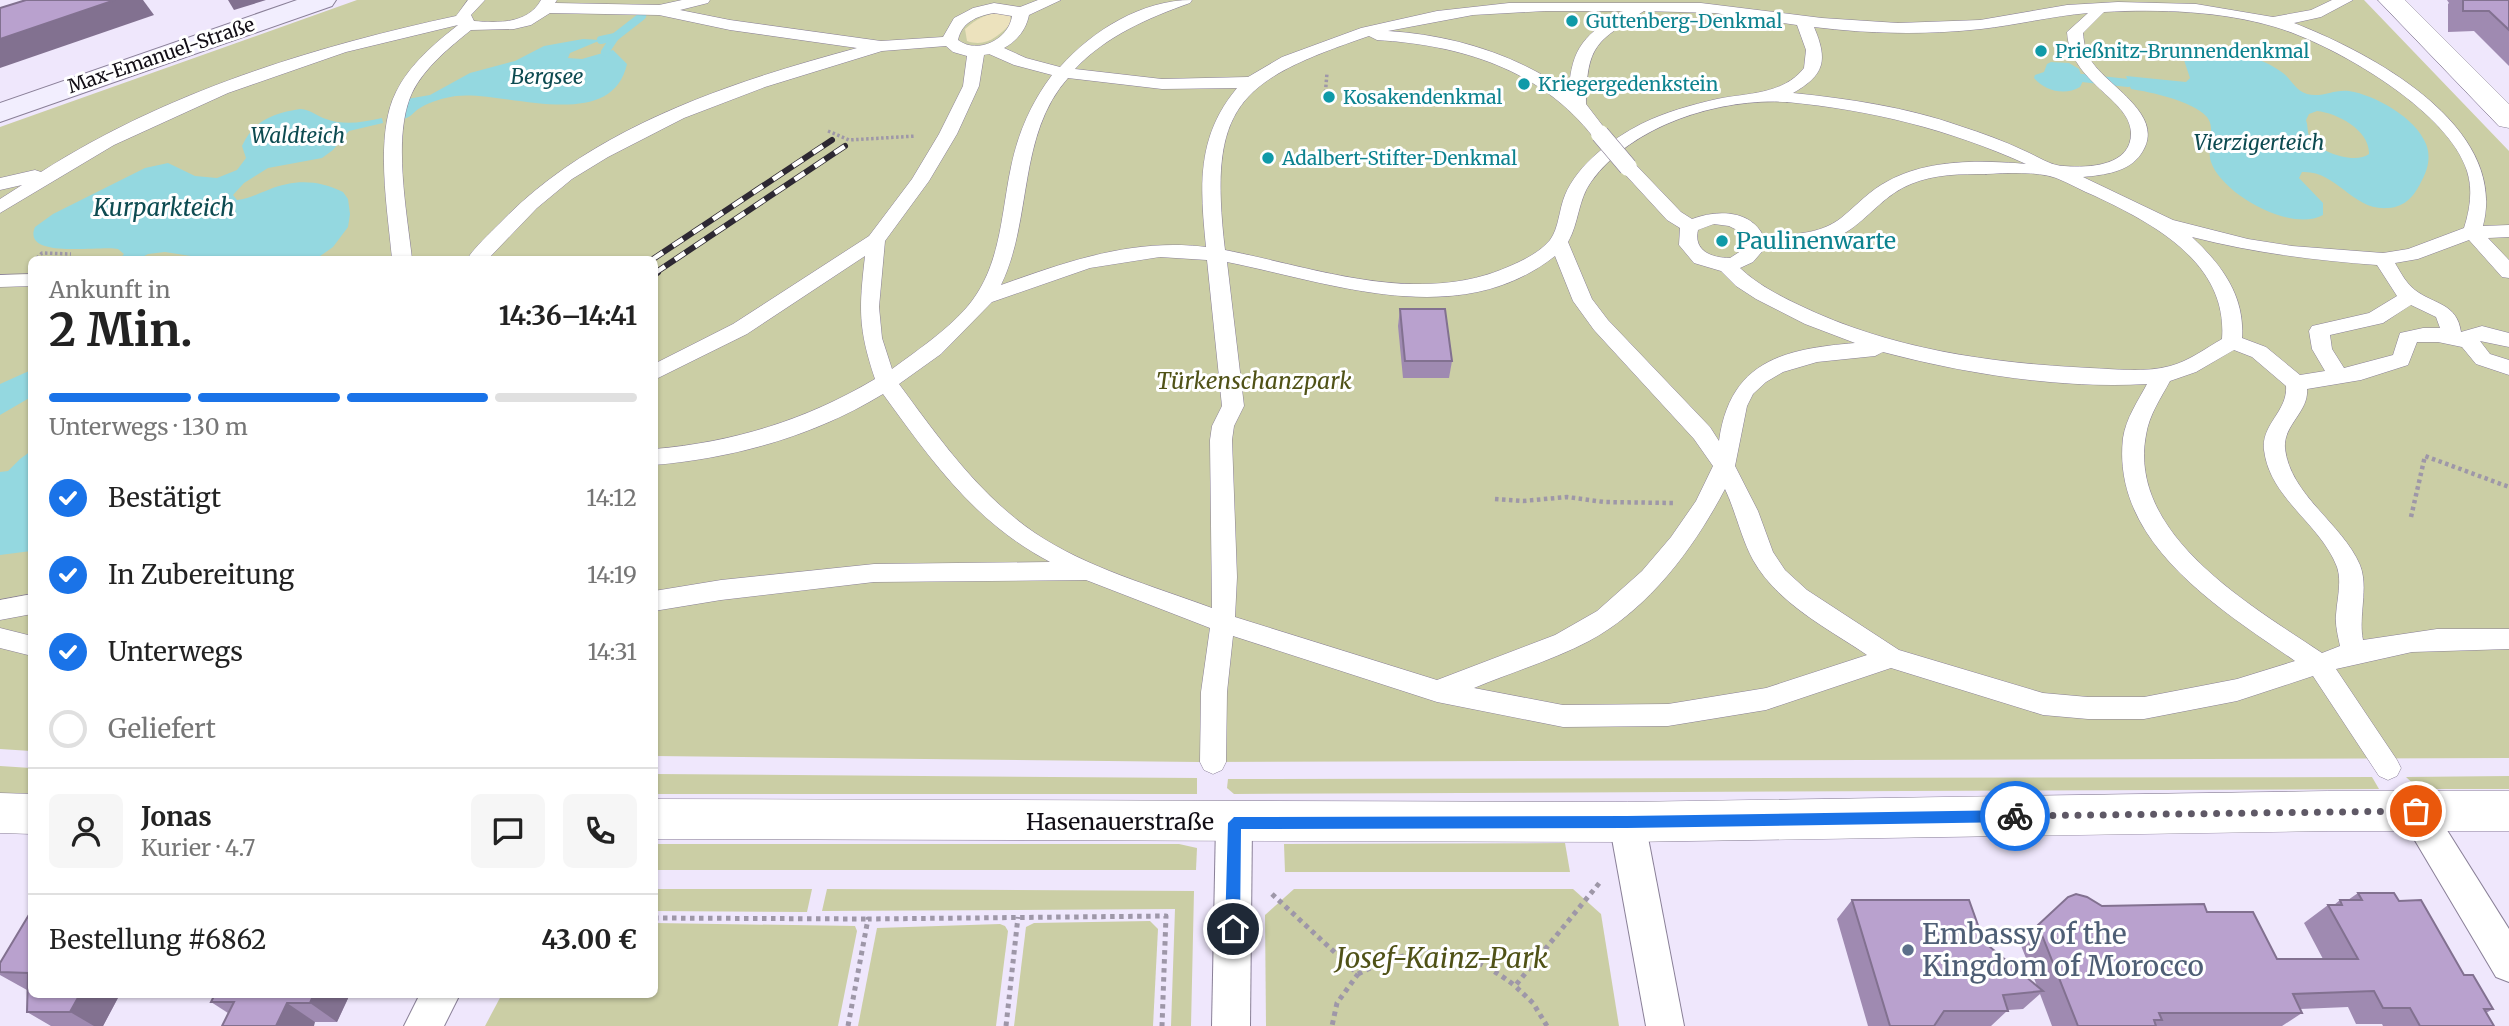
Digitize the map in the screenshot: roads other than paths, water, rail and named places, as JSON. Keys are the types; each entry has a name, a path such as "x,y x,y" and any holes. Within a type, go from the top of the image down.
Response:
{"main road":[{"name":"Max-Emanuel-Straße","path":"0,113 323,0"}],"street":[{"path":"402,256 394,157 400,101 430,61 466,22 467,9 477,0"},
{"path":"659,10 702,0"},
{"path":"950,41 952,30 963,18 994,4 1021,12 1053,0"},
{"path":"658,456 723,447 768,436 828,414 887,384 947,338 986,297 1002,261 1028,136 1041,101 1061,72 1079,54 1114,28 1148,11 1184,0"},
{"path":"1213,762 1214,692 1223,623 1225,577 1221,440 1223,426 1233,407 1212,201 1214,150 1228,113 1251,82 1306,52 1433,7 1641,6 1730,10 1803,21 1879,27 1951,27 2097,8 2152,8 2275,21 2315,14 2344,0"},
{"path":"2391,0 2509,120"},
{"path":"0,207 52,172 205,95 264,72 397,32 466,22 499,27 516,24 547,4 659,10 730,25 881,46"},
{"path":"1577,106 1580,58 1587,44 1641,6"},
{"path":"1757,241 1784,241 1821,235 1840,228 1877,195 1896,183 1931,171 2004,168 2061,174 2112,167 2130,157 2138,149 2140,137 2136,118 2086,64 2074,40 2075,32 2096,14 2097,8"},
{"path":"658,371 740,330 876,240 920,181 948,134 971,86 983,51 1016,28 1022,16 1021,12"},
{"path":"986,297 1084,261 1150,250 1216,255 1365,287 1439,291 1494,280 1528,264 1559,243 1576,191 1606,156 1629,138 1649,126 1681,114 1770,97 1792,87 1810,72 1816,61 1814,43 1803,21"},
{"path":"2275,21 2380,71 2427,106 2450,128 2474,164 2481,187 2481,209 2472,232"},
{"path":"1353,35 1417,38 1484,53 1524,71 1577,106 1674,216 1690,226"},
{"path":"480,256 505,227 539,196 610,149 653,127 776,76 881,46 950,41 964,51 983,51 1061,72 1146,84 1251,82"},
{"path":"1770,97 1876,107 1923,118 1979,136 2167,225 2248,245 2292,252 2384,259 2411,255 2472,232 2509,231"},
{"path":"0,184 52,172"},
{"path":"1712,218 1728,218 1752,232 1757,248 1739,262 1710,262 1696,256 1689,247 1686,235 1690,226 1712,218"},
{"path":"1727,264 1737,278 1794,311 1889,348 1981,366 2058,374 2162,375 2189,367 2232,342 2235,325 2232,303 2220,278 2202,257 2167,225"},
{"path":"2472,232 2509,272"},
{"path":"876,240 869,307 872,338 887,384 949,467 983,504 1028,540 1088,571 1223,623 1437,691 1563,716 1668,715 1766,699 1891,657"},
{"path":"1559,243 1583,301 1630,359 1702,433 1724,466 1747,511 1762,555 1777,577 1799,597 1891,657 2043,704 2088,708 2144,708 2237,690 2353,651 2448,640 2509,639"},
{"path":"2384,259 2409,296 2425,301 2445,314 2460,339 2483,359 2509,368"},
{"path":"0,281 28,280"},
{"path":"2338,376 2322,349 2319,331 2339,324 2365,323 2397,307 2409,296"},
{"path":"2296,383 2361,373 2401,360 2407,348 2407,338 2420,334 2460,339 2482,333 2509,340"},
{"path":"2232,342 2259,352 2296,383 2297,399 2278,425 2274,447 2278,468 2332,536 2352,575 2348,620 2353,651"},
{"path":"1437,691 1580,636 1619,608 1688,530 1708,500 1724,466 1735,407 1742,393 1757,379 1784,364 1818,353 1889,348"},
{"path":"2162,375 2141,416 2134,438 2136,483 2160,534 2204,582 2319,664 2388,768"},
{"path":"658,600 721,590 874,573 1088,571"},
{"path":"0,610 28,605"},
{"path":"0,638 28,645"},
{"path":"2416,811 2509,964"},
{"name":"Hasenauerstraße","path":"658,819 1234,823 1627,822 2509,811"},
{"path":"0,813 28,814"},
{"path":"1627,822 1665,1026"},
{"path":"1231,1026 1234,823"},
{"path":"423,1026 439,998"}],"water":[{"name":"Bergsee","path":"583,39 601,40 570,53 568,58 582,59 613,50 627,64 617,86 600,98 579,104 554,104 456,96 429,103 402,119 407,99 430,95 470,73 515,61 544,46"},
{"name":"Vierzigerteich","path":"2212,50 2244,55 2274,67 2307,94 2349,91 2371,97 2394,109 2421,134 2428,149 2427,167 2416,191 2400,205 2375,207 2354,197 2325,177 2302,172 2299,178 2323,203 2323,215 2309,219 2276,215 2243,198 2218,174 2211,162 2211,126 2206,116 2181,102 2131,89 2126,76 2186,82 2190,78 2184,60 2191,53","holes":["2325,112 2343,119 2358,130 2368,145 2369,154 2363,157 2346,157 2328,152 2313,142 2306,120 2309,114"]},
{"path":"2069,63 2079,69 2083,81 2080,87 2062,92 2049,89 2034,78 2044,72 2047,64"},
{"name":"Kurparkteich","path":"300,109 326,119 347,123 382,118 383,123 349,131 333,150 322,158 268,168 244,183 233,195 237,200 278,186 306,182 343,192 348,199 348,227 333,247 320,256 191,256 165,252 122,256 124,254 118,249 51,247 40,244 34,237 35,227 53,214 145,168 168,163 195,176 217,178 237,170 246,158 242,146 252,130 266,119"},
{"path":"28,371 28,399 0,415 0,384"},
{"path":"28,453 28,551 0,555 0,472 8,471"}],"waterway":[{"path":"615,37 642,16"},
{"path":"601,40 615,37"},
{"path":"605,52 615,37"},
{"path":"2082,78 2128,83"}],"railway":[{"path":"658,256 832,140"},
{"path":"658,271 845,146"}],"place":[{"name":"Guttenberg-Denkmal","path":"1572,21"},
{"name":"Prießnitz-Brunnendenkmal","path":"2041,51"},
{"name":"Kriegergedenkstein","path":"1524,84"},
{"name":"Kosakendenkmal","path":"1329,97"},
{"name":"Adalbert-Stifter-Denkmal","path":"1268,158"},
{"name":"Paulinenwarte","path":"1722,241"},
{"name":"Embassy of the Kingdom of Morocco","path":"1908,950"}],"water label":[{"name":"Waldteich","path":"298,136"}],"park label":[{"name":"Türkenschanzpark","path":"1254,381"},
{"name":"Josef-Kainz-Park","path":"1442,958"}]}
